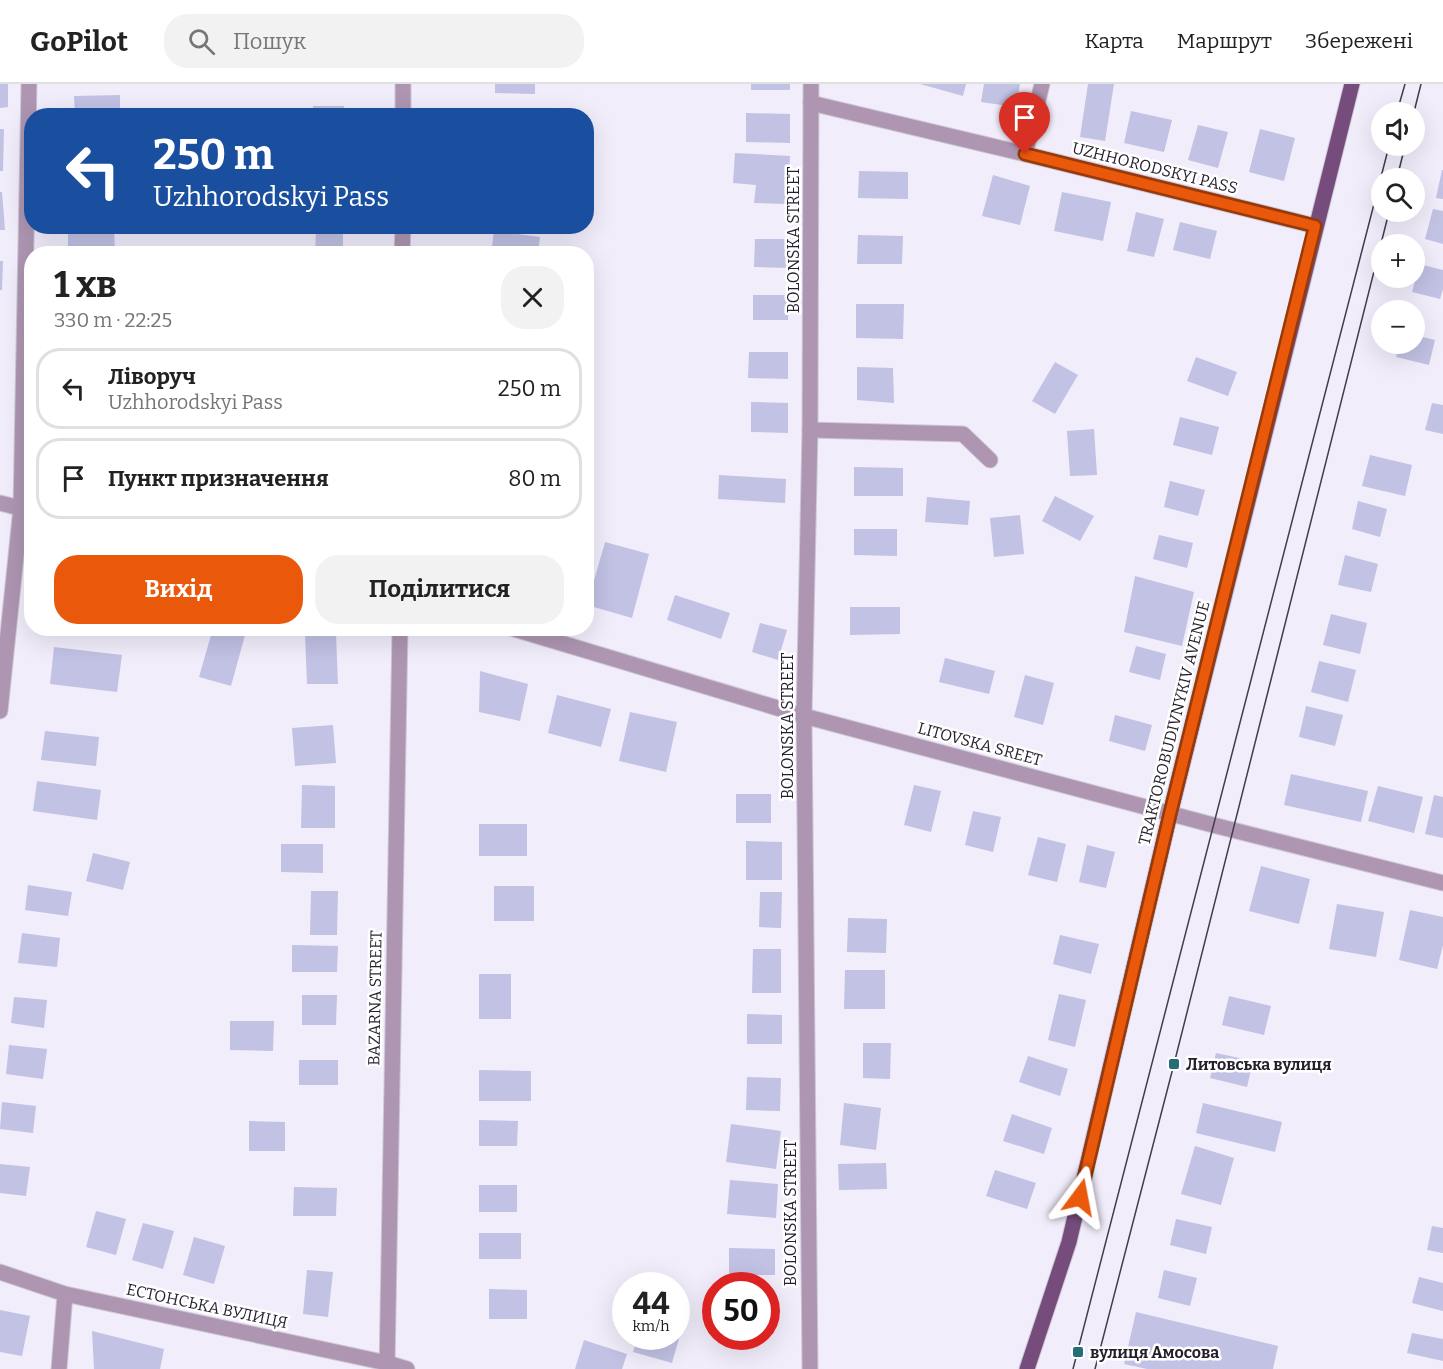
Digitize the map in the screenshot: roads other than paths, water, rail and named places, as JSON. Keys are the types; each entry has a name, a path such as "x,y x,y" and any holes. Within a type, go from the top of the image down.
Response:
{"main road":[{"name":"TRAKTOROBUDIVNYKIV AVENUE","path":"1027,1369 1069,1242 1170,814 1352,84"}],"street":[{"path":"29,84 29,108"},
{"path":"403,84 403,108"},
{"name":"BOLONSKA STREET","path":"810,1369 804,716 810,430 811,84"},
{"path":"1025,154 1042,84"},
{"name":"UZHHORODSKYI PASS","path":"811,103 1315,226"},
{"path":"810,430 963,434 990,460"},
{"path":"0,502 24,508"},
{"path":"0,711 24,525"},
{"name":"BAZARNA STREET","path":"387,1366 400,636"},
{"name":"LITOVSKA SREET","path":"538,636 804,716 1170,814 1443,883"},
{"name":"ЕСТОНСЬКА ВУЛИЦЯ","path":"0,1272 65,1294 407,1369"},
{"path":"59,1369 65,1294"}],"tram line":[{"path":"1400,102 1405,84"},
{"path":"1416,102 1421,84"},
{"path":"1073,1369 1386,156"},
{"path":"1400,168 1402,156"},
{"path":"1095,1369 1386,222"}],"place":[{"name":"Литовська вулиця","path":"1174,1064"},
{"name":"вулиця Амосова","path":"1078,1352"}]}
